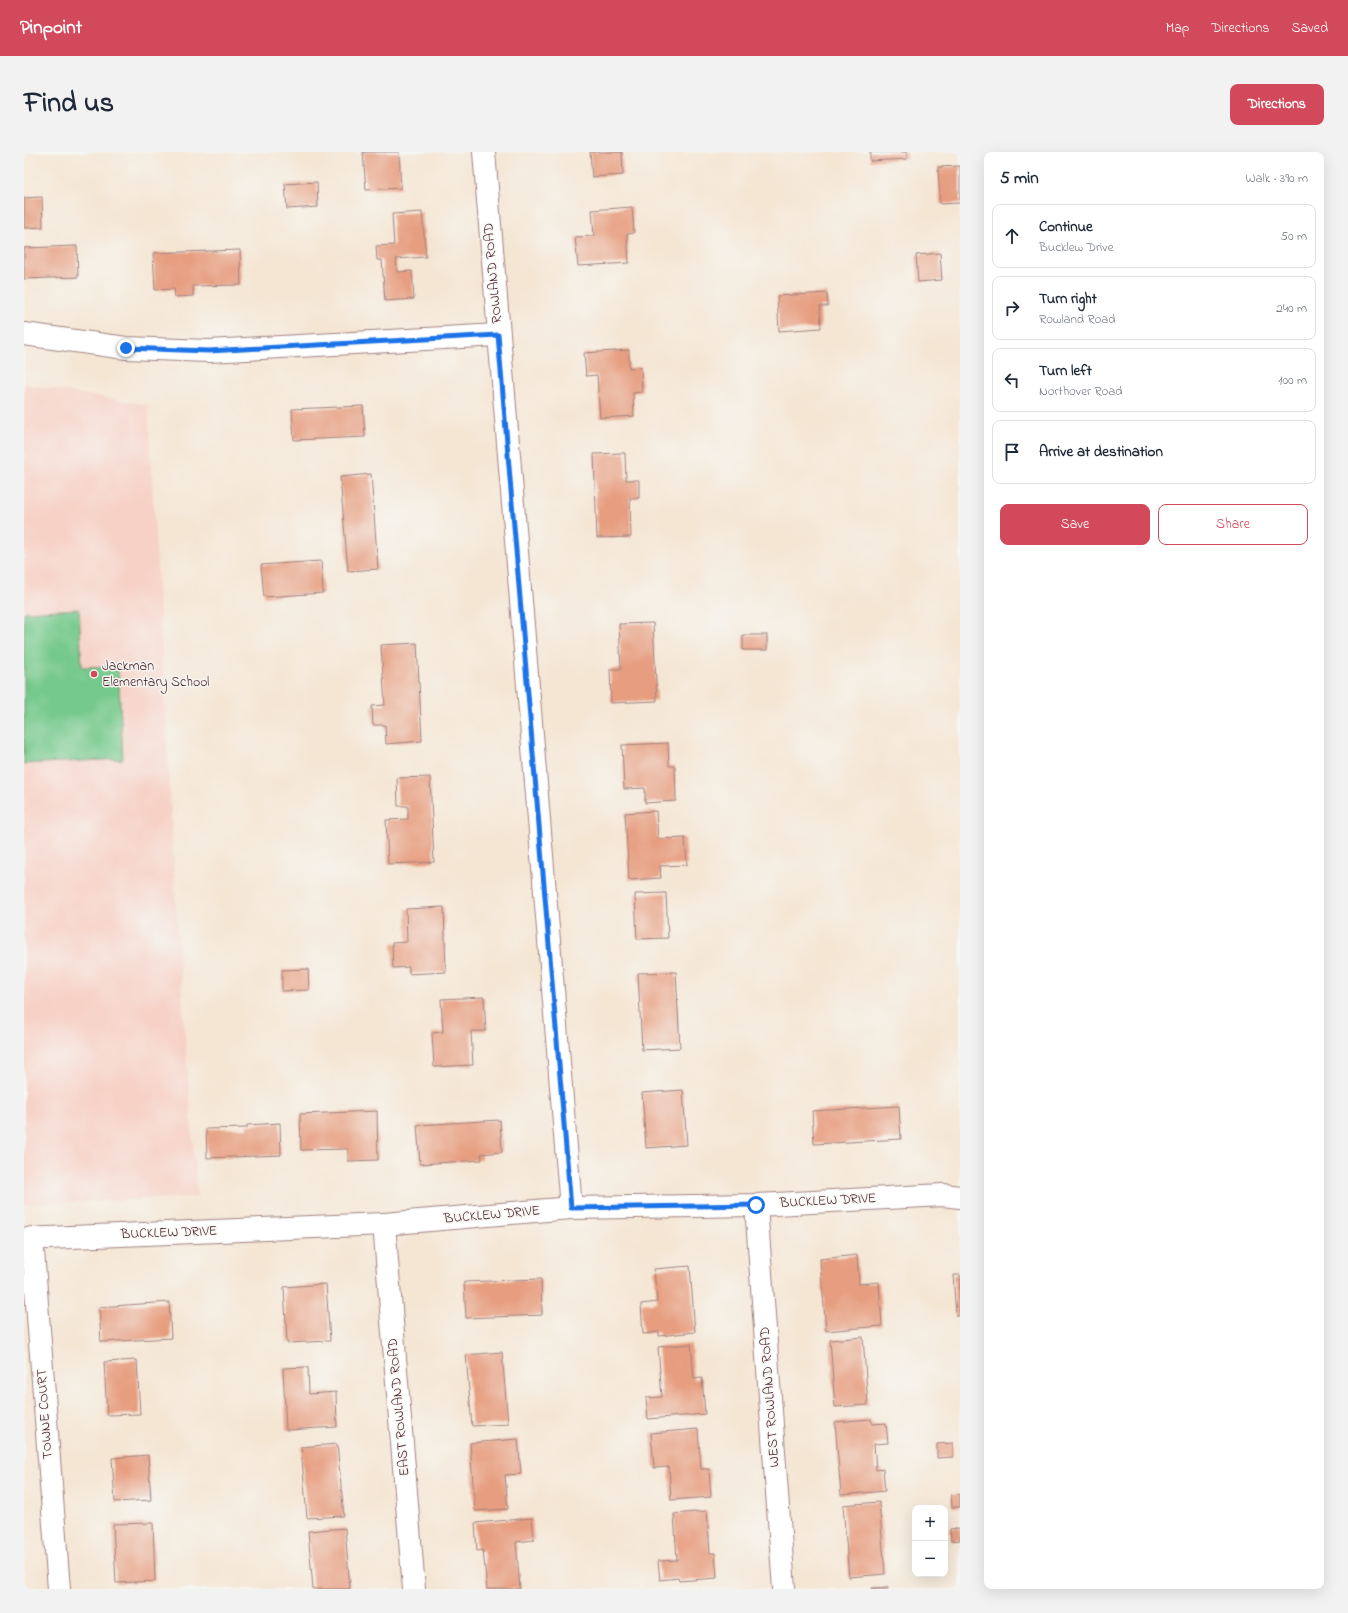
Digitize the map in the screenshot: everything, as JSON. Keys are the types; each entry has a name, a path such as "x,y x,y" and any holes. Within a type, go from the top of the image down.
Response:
{"street":[{"name":"ROWLAND ROAD","path":"484,152 571,1208"},
{"path":"24,334 126,348 209,351 498,335"},
{"name":"BUCKLEW DRIVE","path":"28,1239 384,1224 571,1208 756,1205 943,1195 960,1197"},
{"name":"WEST ROWLAND ROAD","path":"756,1205 784,1589"},
{"name":"EAST ROWLAND ROAD","path":"384,1224 414,1589"},
{"name":"TOWNE COURT","path":"28,1239 59,1589"}],"shaded area":[{"name":"Jackman Elementary School","path":"24,384 148,405 178,942 197,1197 24,1204"}],"green space":[{"path":"79,609 82,667 118,666 123,759 24,764 24,612"}],"building":[{"path":"363,152 399,152 401,188 366,190"},
{"path":"590,152 622,152 623,175 592,177"},
{"path":"870,152 907,152 907,159 870,161"},
{"path":"960,166 960,203 940,204 938,167"},
{"path":"317,182 318,207 287,209 285,184"},
{"path":"42,197 43,227 24,228 24,198"},
{"path":"632,207 634,233 627,234 629,263 578,266 575,237 594,236 592,210"},
{"path":"422,212 426,257 396,259 397,272 412,271 414,299 385,301 382,260 377,260 376,246 394,245 392,214"},
{"path":"77,246 78,277 24,279 24,248"},
{"path":"240,250 241,285 193,286 193,296 175,297 174,289 155,290 153,253"},
{"path":"940,253 942,280 918,282 916,255"},
{"path":"827,293 828,306 820,306 821,328 779,331 777,296"},
{"path":"629,350 629,368 641,367 642,392 633,393 634,416 600,418 597,375 586,376 584,353"},
{"path":"363,406 365,437 294,440 292,409"},
{"path":"625,453 626,480 639,480 639,498 630,498 631,537 597,538 594,454"},
{"path":"371,474 378,569 348,571 340,477"},
{"path":"321,561 323,593 264,597 261,565"},
{"path":"653,623 657,701 611,703 610,669 621,669 619,624"},
{"path":"743,635 767,635 767,650 743,650"},
{"path":"417,643 422,741 386,744 385,725 373,725 372,706 385,705 381,645"},
{"path":"668,743 669,766 675,766 676,801 645,803 645,788 624,789 622,745"},
{"path":"430,777 434,862 388,864 386,820 408,819 408,806 398,806 397,778"},
{"path":"656,811 658,839 685,838 687,865 660,866 661,878 629,880 625,813"},
{"path":"666,893 668,938 637,939 635,894"},
{"path":"444,907 446,972 409,974 409,967 393,968 392,943 407,942 406,909"},
{"path":"308,969 309,990 282,991 282,970"},
{"path":"676,972 680,1048 642,1050 638,973"},
{"path":"484,997 486,1031 471,1031 473,1065 434,1067 432,1033 443,1032 441,999"},
{"path":"683,1090 687,1145 646,1148 642,1093"},
{"path":"899,1106 901,1139 814,1144 812,1111"},
{"path":"377,1111 378,1160 348,1161 348,1149 301,1150 300,1114"},
{"path":"500,1120 502,1152 481,1154 482,1160 420,1164 417,1125"},
{"path":"280,1123 281,1155 207,1158 206,1129 247,1128 247,1125"},
{"path":"857,1255 859,1284 879,1282 882,1326 826,1331 820,1259"},
{"path":"690,1266 695,1332 659,1336 659,1332 643,1334 641,1304 657,1302 654,1269"},
{"path":"953,1275 960,1275 960,1315 956,1316"},
{"path":"541,1279 542,1315 466,1318 464,1282"},
{"path":"326,1284 330,1341 287,1343 284,1287"},
{"path":"169,1302 171,1338 101,1342 99,1307"},
{"path":"863,1337 868,1405 835,1407 830,1340"},
{"path":"691,1344 694,1379 702,1378 705,1414 648,1419 646,1398 662,1397 658,1347"},
{"path":"502,1352 508,1424 472,1426 466,1355"},
{"path":"137,1360 140,1414 107,1415 104,1362"},
{"path":"308,1367 309,1394 336,1392 337,1427 286,1430 283,1368"},
{"path":"871,1419 872,1424 886,1423 888,1443 874,1444 876,1470 883,1469 885,1491 841,1495 835,1422"},
{"path":"698,1429 701,1469 709,1469 711,1497 671,1500 669,1467 654,1468 651,1433"},
{"path":"518,1439 521,1474 505,1475 508,1509 475,1511 470,1443"},
{"path":"953,1443 953,1457 937,1458 937,1444"},
{"path":"337,1444 344,1516 307,1518 301,1447"},
{"path":"148,1455 151,1500 115,1502 112,1458"},
{"path":"960,1494 960,1507 952,1507 951,1495"},
{"path":"879,1502 885,1574 849,1577 843,1505"},
{"path":"707,1511 710,1553 715,1553 717,1578 679,1581 678,1578 660,1580 658,1561 677,1560 674,1514"},
{"path":"532,1518 534,1540 516,1542 520,1589 487,1589 483,1550 477,1551 475,1523"},
{"path":"153,1523 155,1581 116,1583 113,1524"},
{"path":"345,1528 350,1589 313,1589 308,1531"},
{"path":"960,1528 960,1540 951,1541 950,1529"},
{"path":"888,1587 888,1589 872,1589 872,1588"}],"place":[{"name":"Jackman Elementary School","path":"94,674"}],"route":[{"path":"126,348 209,351 498,335 571,1208 756,1205"}]}
